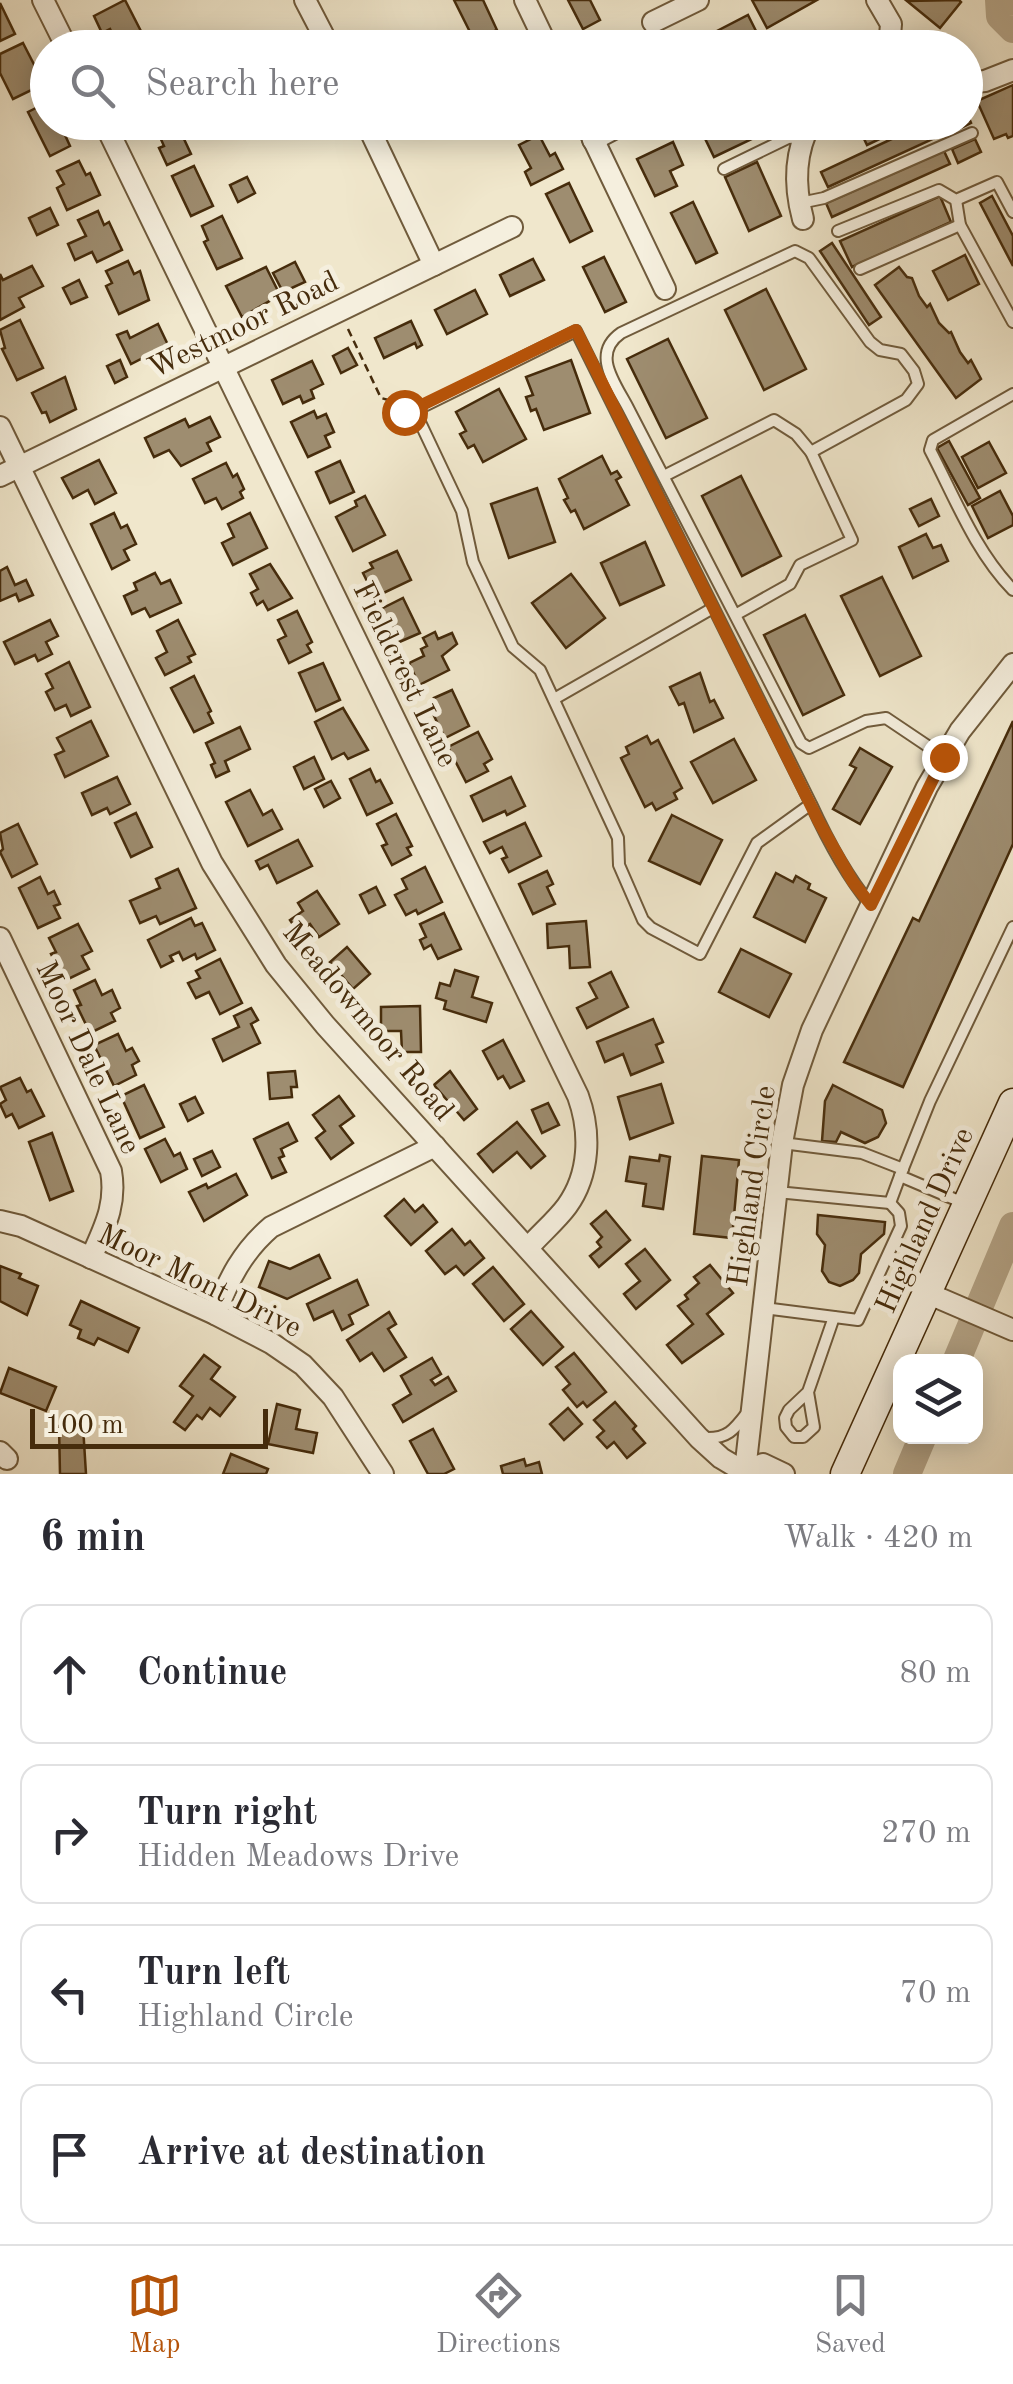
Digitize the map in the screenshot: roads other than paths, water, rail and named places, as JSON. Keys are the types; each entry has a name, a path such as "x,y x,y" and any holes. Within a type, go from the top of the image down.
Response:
{"main road":[{"name":"Highland Drive","path":"845,1474 1013,1103"}],"street":[{"path":"43,0 58,30"},
{"path":"305,0 321,30"},
{"path":"525,0 539,30"},
{"path":"653,22 698,0"},
{"path":"877,0 890,30"},
{"path":"983,81 1013,70"},
{"name":"Fieldcrest Lane","path":"113,140 585,1116 584,1166 578,1186 566,1206 528,1248"},
{"path":"375,140 434,265"},
{"path":"593,140 665,289"},
{"path":"801,211 797,170 804,140"},
{"name":"Westmoor Road","path":"0,476 512,227"},
{"name":"Meadowmoor Road","path":"0,426 187,813 240,912 276,965 325,1025 699,1438 720,1458 746,1473"},
{"name":"Highland Circle","path":"746,1473 776,1192 793,1085 812,1030 944,757 1013,664"},
{"name":"Moor Dale Lane","path":"0,938 110,1171 115,1193 109,1218 90,1258"},
{"path":"216,1314 230,1276 251,1244 271,1227 435,1146"},
{"name":"Moor Mont Drive","path":"0,1221 21,1226 272,1343 304,1365 333,1397 380,1473"},
{"path":"926,1293 1011,1325"},
{"path":"746,1473 763,1464 784,1474"}],"lane":[{"path":"724,169 784,140"},
{"path":"801,211 954,140"},
{"path":"956,200 997,182 1013,212"},
{"path":"838,230 940,190 956,200 960,225 1013,322"},
{"path":"860,269 960,225"},
{"path":"812,452 906,400 918,384 901,354 880,350 870,342 809,258 795,251 620,333 608,345 605,360 801,743 809,748 866,721 886,718 944,757"},
{"path":"811,804 757,843 700,954 651,928 618,865 618,838 538,666 513,648 473,562 462,511 417,414 424,404 576,330 811,804 853,882 871,905"},
{"path":"1013,394 933,440 930,450 981,551 1013,590"},
{"path":"664,476 774,420 796,434 812,452 852,540 800,565 790,584 735,615"},
{"path":"554,699 713,608"},
{"path":"890,1203 930,1101 1013,928"},
{"path":"782,1143 862,1154 967,1204"},
{"path":"764,1308 858,1320 901,1226 890,1203 776,1192"},
{"path":"808,1392 834,1317"},
{"path":"699,1438 723,1437 733,1431 754,1404"}],"waterway":[{"path":"999,0 1000,16 1013,29"},
{"path":"959,1354 1013,1226"},
{"path":"907,1474 920,1444"}]}
